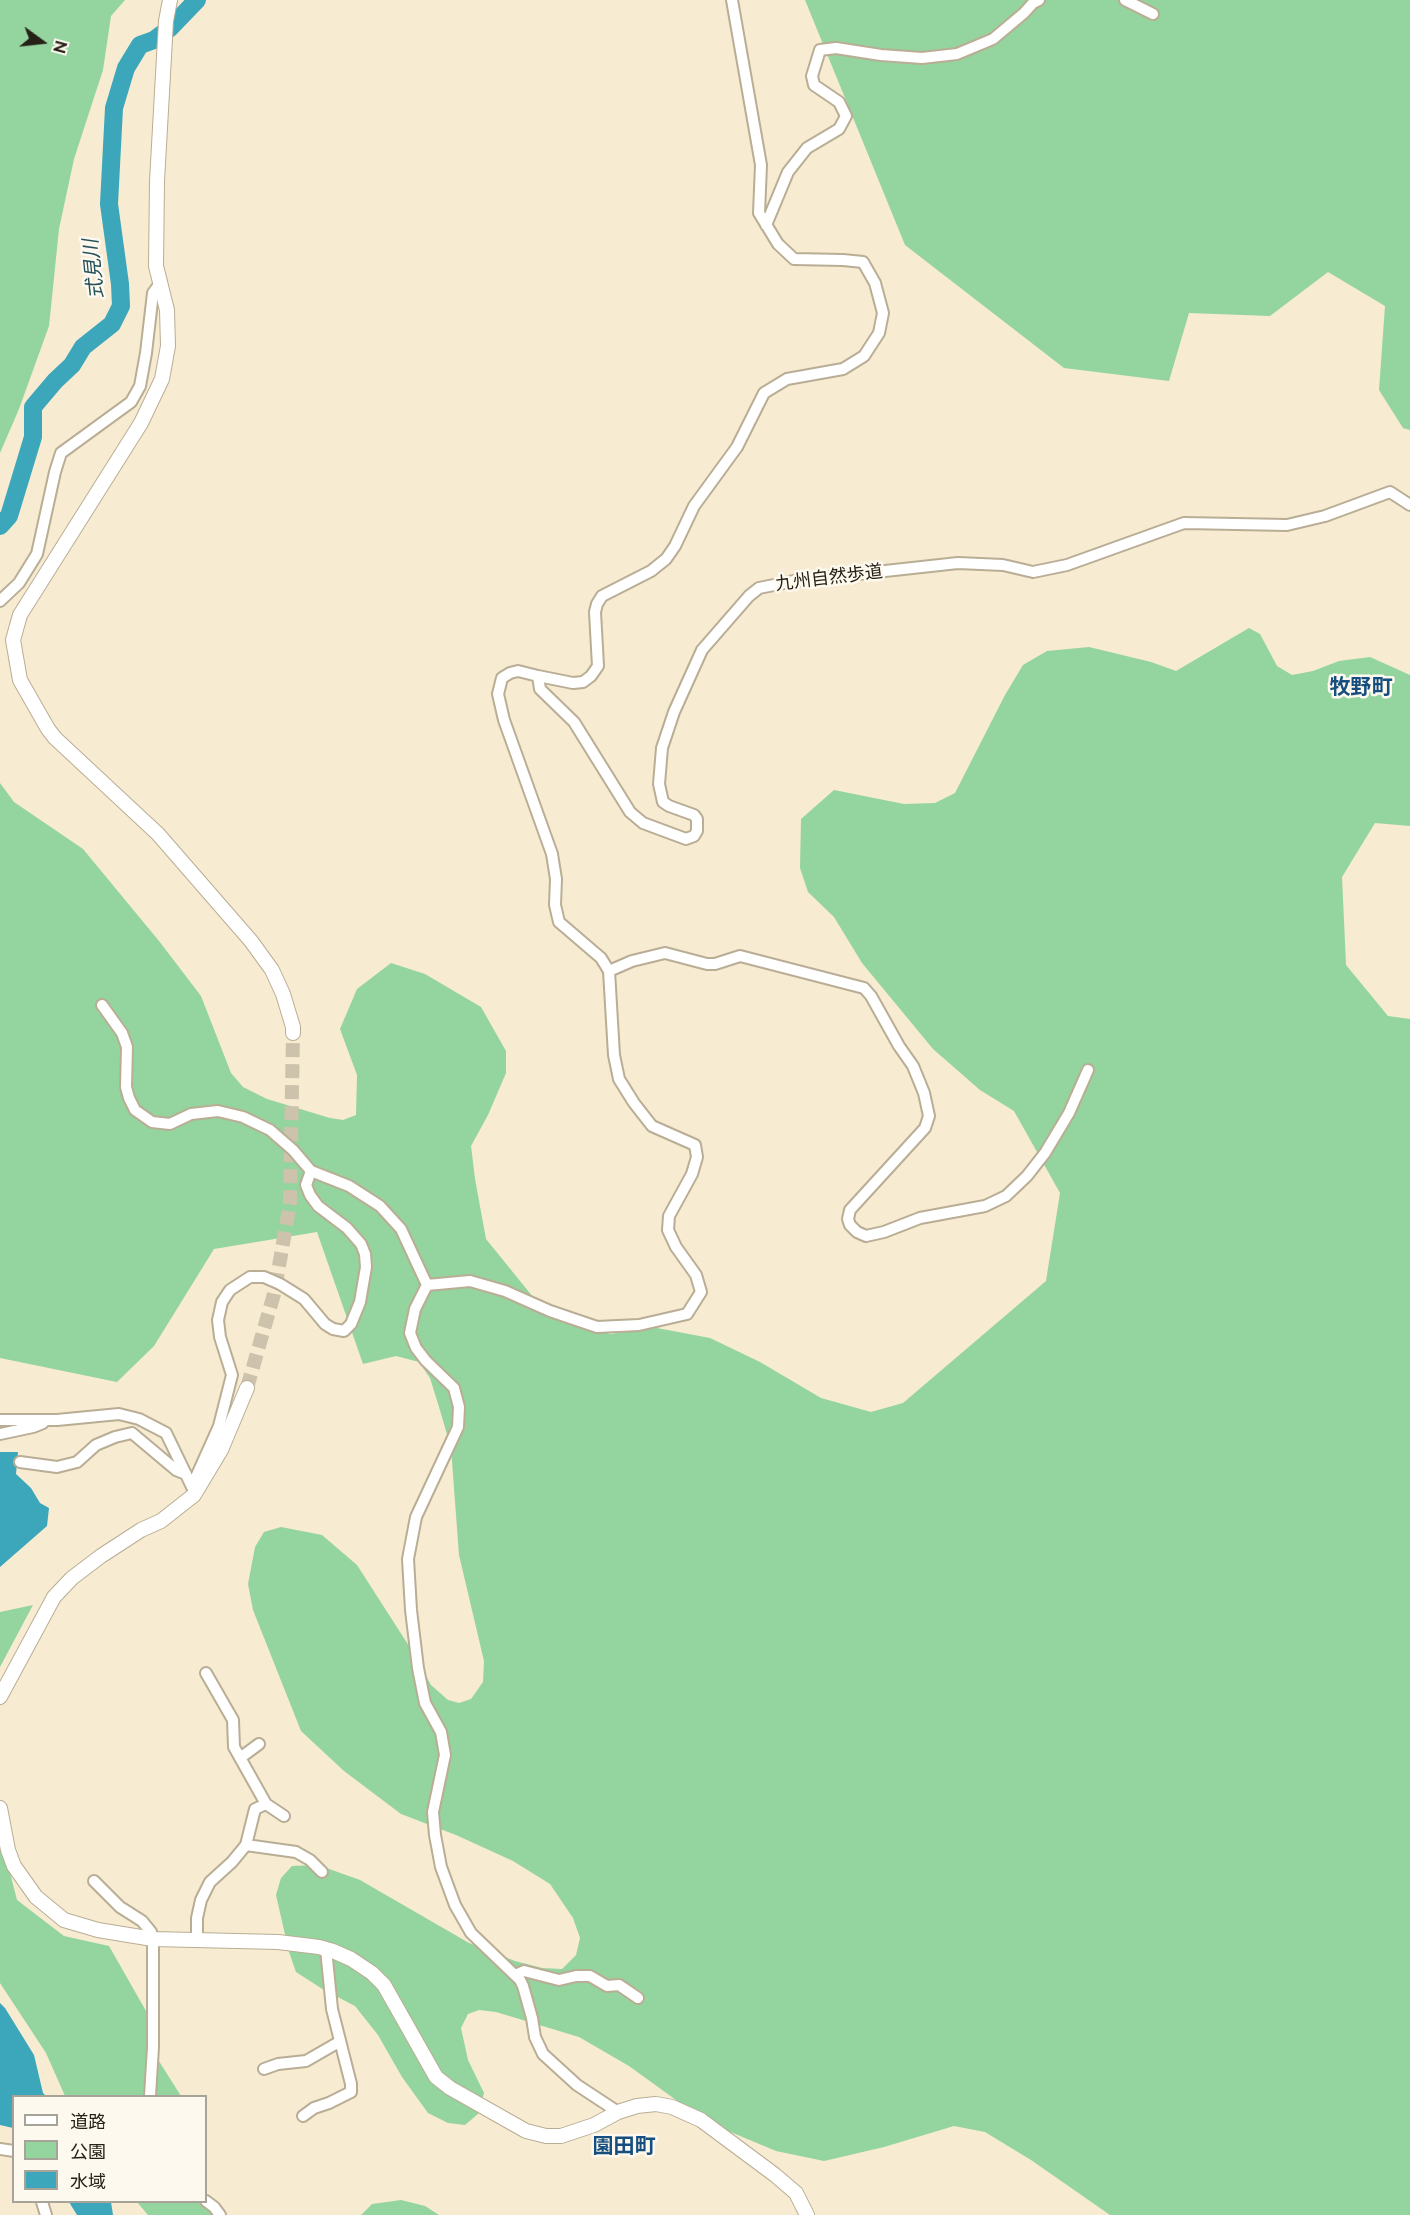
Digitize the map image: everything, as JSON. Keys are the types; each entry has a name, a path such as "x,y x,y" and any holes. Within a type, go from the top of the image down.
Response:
{"street":[{"path":"170,0 166,21 157,181 156,266 167,310 168,346 162,379 141,423 20,615 13,639 20,680 55,738 158,834 251,941 272,970 283,994 293,1033"},
{"path":"427,1285 470,1281 505,1291 550,1311 597,1327 639,1325 687,1314 701,1292 696,1275 676,1247 668,1230 669,1216 692,1174 697,1157 695,1145 652,1126 619,1079 614,1055 609,970 601,958 559,922 555,905 556,879 552,854 504,720 498,694 502,678 518,671 573,683 584,682 591,676 598,666 595,612 597,604 602,596 651,572 666,559 675,546 694,506 737,447 764,393 786,379 843,369 864,356 879,333 883,312 875,283 863,262 794,259 778,244 759,213 761,165 732,0"},
{"path":"766,225 788,172 807,148 839,129 846,116 839,102 814,86 812,76 820,50 836,48 922,58 957,54 993,39 1039,0"},
{"path":"1125,0 1153,14"},
{"path":"0,601 19,583 37,554 61,453 131,402 140,386 148,344 153,293 160,282"},
{"name":"九州自然歩道","path":"538,676 540,689 574,722 630,812 643,823 686,839 694,836 697,831 697,819 694,815 663,802 658,784 662,748 678,703 702,650 749,596 759,588 794,581 958,563 1003,565 1033,572 1067,565 1184,523 1287,525 1325,516 1390,492 1410,505"},
{"path":"609,970 632,961 665,953 707,964 715,964 740,956 864,988 913,1066 924,1093 929,1116 925,1128 850,1210 848,1219 850,1225 857,1232 866,1236 884,1232 920,1218 985,1206 1006,1196 1027,1176 1045,1153 1069,1113 1088,1070"},
{"path":"102,1005 122,1033 127,1047 126,1087 135,1110 152,1122 170,1124 191,1114 218,1112 243,1117 270,1130 311,1170 349,1186 380,1206 401,1228 427,1285"},
{"path":"193,1490 219,1425 232,1375 219,1336 218,1320 222,1302 230,1290 250,1277 264,1277 304,1299 325,1324 333,1329 344,1330 351,1324 360,1302 366,1267 365,1254 361,1244 347,1228 329,1216 309,1195 306,1185 311,1170"},
{"path":"427,1285 415,1309 410,1333 416,1348 426,1362 454,1388 459,1407 458,1427 416,1518 408,1559 418,1668 425,1703 441,1732 445,1755 433,1812 441,1867 455,1905 471,1933 520,1980 527,1994 535,2037 543,2054 577,2085 618,2112"},
{"path":"0,1697 54,1597 66,1584 101,1556 141,1530 160,1521 193,1490 221,1450 247,1388"},
{"path":"0,1420 50,1420 119,1414 140,1419 166,1433 193,1490"},
{"path":"0,1434 33,1427 50,1420"},
{"path":"20,1462 57,1467 77,1462 96,1445 132,1432 176,1470 186,1474"},
{"path":"206,1673 233,1720 234,1747 266,1804 284,1816"},
{"path":"240,1758 259,1744"},
{"path":"197,1940 197,1918 210,1882 232,1862 246,1845 250,1821 255,1809 266,1804"},
{"path":"0,1808 8,1850 14,1866 36,1898 64,1920 83,1926 153,1938 278,1942 326,1949 351,1959 372,1973 384,1985 436,2077 450,2088 497,2115 526,2131 546,2136 561,2136 594,2125 618,2112 637,2106 657,2104 672,2107 701,2120 775,2175 796,2193 807,2215"},
{"path":"246,1845 296,1852 310,1860 322,1872"},
{"path":"94,1881 120,1906 142,1921 153,1938 153,2047 150,2095"},
{"path":"303,2116 314,2108 351,2092 332,2009 326,1949"},
{"path":"515,1975 524,1971 559,1980 590,1976 607,1986 619,1984 638,1998"},
{"path":"264,2069 278,2064 306,2061 339,2042"},
{"path":"207,2202 220,2215"}],"green space":[{"path":"0,0 125,0 111,16 103,70 74,159 59,229 49,326 19,409 0,453"},
{"path":"805,0 1410,0 1410,430 1403,428 1379,390 1385,306 1328,272 1270,316 1189,313 1169,381 1064,368 905,245"},
{"path":"1249,628 1260,634 1277,666 1292,675 1313,671 1339,661 1370,657 1410,675 1410,826 1375,823 1342,877 1346,965 1388,1016 1410,1019 1410,2215 1110,2215 1031,2160 985,2132 954,2126 884,2147 824,2161 776,2151 721,2128 676,2100 629,2066 579,2037 496,2012 479,2010 468,2014 461,2028 468,2060 484,2093 478,2114 465,2125 448,2123 428,2113 402,2077 378,2035 355,2006 296,1972 276,1895 281,1878 292,1866 318,1865 360,1880 469,1943 515,1961 542,1968 562,1969 576,1955 580,1938 573,1918 550,1884 513,1861 456,1835 401,1814 344,1771 301,1731 253,1610 248,1584 255,1547 264,1532 281,1527 322,1535 357,1565 431,1685 448,1700 459,1703 471,1699 483,1682 484,1661 459,1555 451,1448 430,1378 419,1362 396,1356 363,1364 317,1232 214,1249 154,1346 117,1382 0,1358 0,783 14,802 83,849 201,996 231,1073 243,1087 267,1099 330,1118 343,1120 356,1115 357,1075 340,1029 357,989 391,963 425,974 481,1007 506,1051 506,1073 488,1115 471,1146 475,1179 486,1239 533,1297 610,1334 657,1328 710,1338 760,1362 821,1398 871,1412 903,1403 1046,1281 1060,1193 1014,1111 980,1090 933,1049 862,963 834,917 808,892 800,868 801,819 834,790 904,804 935,803 955,793 1005,695 1023,665 1047,651 1089,647 1151,662 1176,671"},
{"path":"33,1605 0,1667 0,1612"},
{"path":"0,1834 17,1900 64,1936 109,1946 150,2018 157,2058 180,2095 65,2095 46,2053 0,1983"},
{"path":"207,2194 212,2215 148,2215 138,2203 207,2203"},
{"path":"401,2200 425,2206 439,2215 361,2215 372,2204"}],"water":[{"path":"0,1452 18,1452 16,1474 31,1488 40,1503 49,1508 47,1526 0,1567"},
{"path":"0,2003 34,2055 45,2095 12,2095 12,2128 0,2125"},
{"path":"70,2203 111,2203 113,2215 77,2215"}],"waterway":[{"name":"式見川","path":"0,526 9,516 33,437 33,407 72,365 83,347 112,324 121,306 109,204 114,108 126,68 140,45 154,40 170,28 197,0"}],"tunnel":[{"path":"247,1388 274,1294 290,1204 293,1033"}],"district":[{"name":"牧野町","path":"1361,688"},
{"name":"園田町","path":"624,2147"}]}
